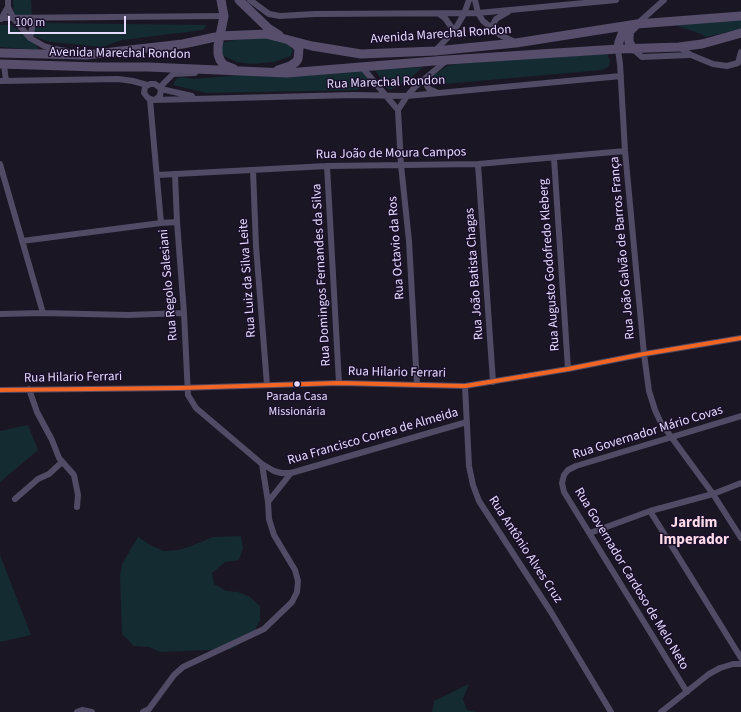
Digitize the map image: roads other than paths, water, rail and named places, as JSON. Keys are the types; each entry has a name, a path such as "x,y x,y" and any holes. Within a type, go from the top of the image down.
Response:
{"main road":[{"path":"221,0 224,6 224,16 218,54 224,65 239,71"},
{"path":"239,0 268,28 296,45 299,49 298,59 296,62 290,66 273,72"},
{"name":"Avenida Marechal Rondon","path":"0,53 86,55 183,44 220,36 266,34 312,46 361,54 435,51 516,43 636,24 741,16"},
{"path":"633,49 629,42 629,36 630,31 636,24"},
{"path":"618,49 619,42 626,26"},
{"name":"Avenida Marechal Rondon","path":"2,64 98,67 148,66 213,70 303,72 447,60 618,49 679,47 702,44 741,33"}],"street":[{"path":"8,0 8,7 14,18 30,38 44,46 86,55"},
{"path":"250,0 269,14 280,16 315,14 464,14 616,0"},
{"path":"257,6 261,0"},
{"path":"435,51 454,32 464,14 469,0"},
{"path":"475,0 478,13 483,21 500,35 516,43"},
{"path":"636,24 664,0"},
{"path":"1,19 8,7"},
{"path":"491,28 500,16 511,10"},
{"path":"439,14 445,18 454,32"},
{"path":"1,19 224,16"},
{"path":"30,38 33,24 38,18"},
{"path":"679,47 691,55 713,64 727,66 738,63 741,52"},
{"name":"Rua João Galvão de Barros França","path":"618,49 625,151 644,354 649,390 661,423 713,494 741,538"},
{"path":"633,49 642,57 691,55"},
{"path":"361,66 398,110 415,87 447,60"},
{"path":"2,64 3,81 118,79 147,85 156,84 160,88 199,98"},
{"path":"153,100 160,96 160,88 173,74 213,70"},
{"name":"Rua Marechal Rondon","path":"199,98 354,95 407,96 621,76"},
{"path":"427,77 426,84 429,89 439,93"},
{"path":"147,85 144,93 153,100 199,98"},
{"name":"Rua Regolo Salesiani","path":"153,100 161,223 177,222 184,313 187,388"},
{"name":"Rua Octavio da Ros","path":"398,110 401,165 409,241 416,384"},
{"name":"Rua João de Moura Campos","path":"157,175 327,166 478,164 625,151"},
{"name":"Rua Augusto Godofredo Kleberg","path":"554,158 568,370"},
{"path":"0,164 43,312"},
{"name":"Rua João Batista Chagas","path":"478,164 493,382"},
{"name":"Rua Domingos Fernandes da Silva","path":"327,166 339,383"},
{"name":"Rua Luiz da Silva Leite","path":"253,170 256,246 267,385"},
{"path":"175,174 177,222"},
{"path":"22,241 161,223"},
{"path":"0,314 43,312 128,314 184,313"},
{"name":"Rua Hilario Ferrari","path":"0,390 187,388 339,383 465,386 568,370 644,354 741,338"},
{"name":"Rua Antônio Alves Cruz","path":"465,386 469,466 479,501 551,612 611,712"},
{"name":"Rua Francisco Correa de Almeida","path":"187,388 188,395 196,408 262,464 281,473 291,473 467,422"},
{"path":"29,389 37,412 62,462 74,475 78,495 77,507"},
{"name":"Rua Governador Mário Covas","path":"564,475 568,470 576,466 741,416"},
{"path":"15,500 38,479 49,474 62,462"},
{"path":"143,712 151,710 174,674 183,667 264,629 292,602 297,592 298,581 294,570 274,535 270,519 262,464"},
{"path":"268,502 291,473"},
{"name":"Rua Governador Cardoso de Melo Neto","path":"564,475 562,483 564,492 687,692"},
{"path":"590,533 650,511 713,494 741,483"},
{"path":"650,511 741,658"},
{"path":"662,712 709,674 720,668 733,664 741,664"},
{"path":"78,712 82,710 92,712"}],"place":[{"name":"Parada Casa Missionária","path":"297,384"}],"district":[{"name":"Jardim Imperador","path":"694,532"}]}
